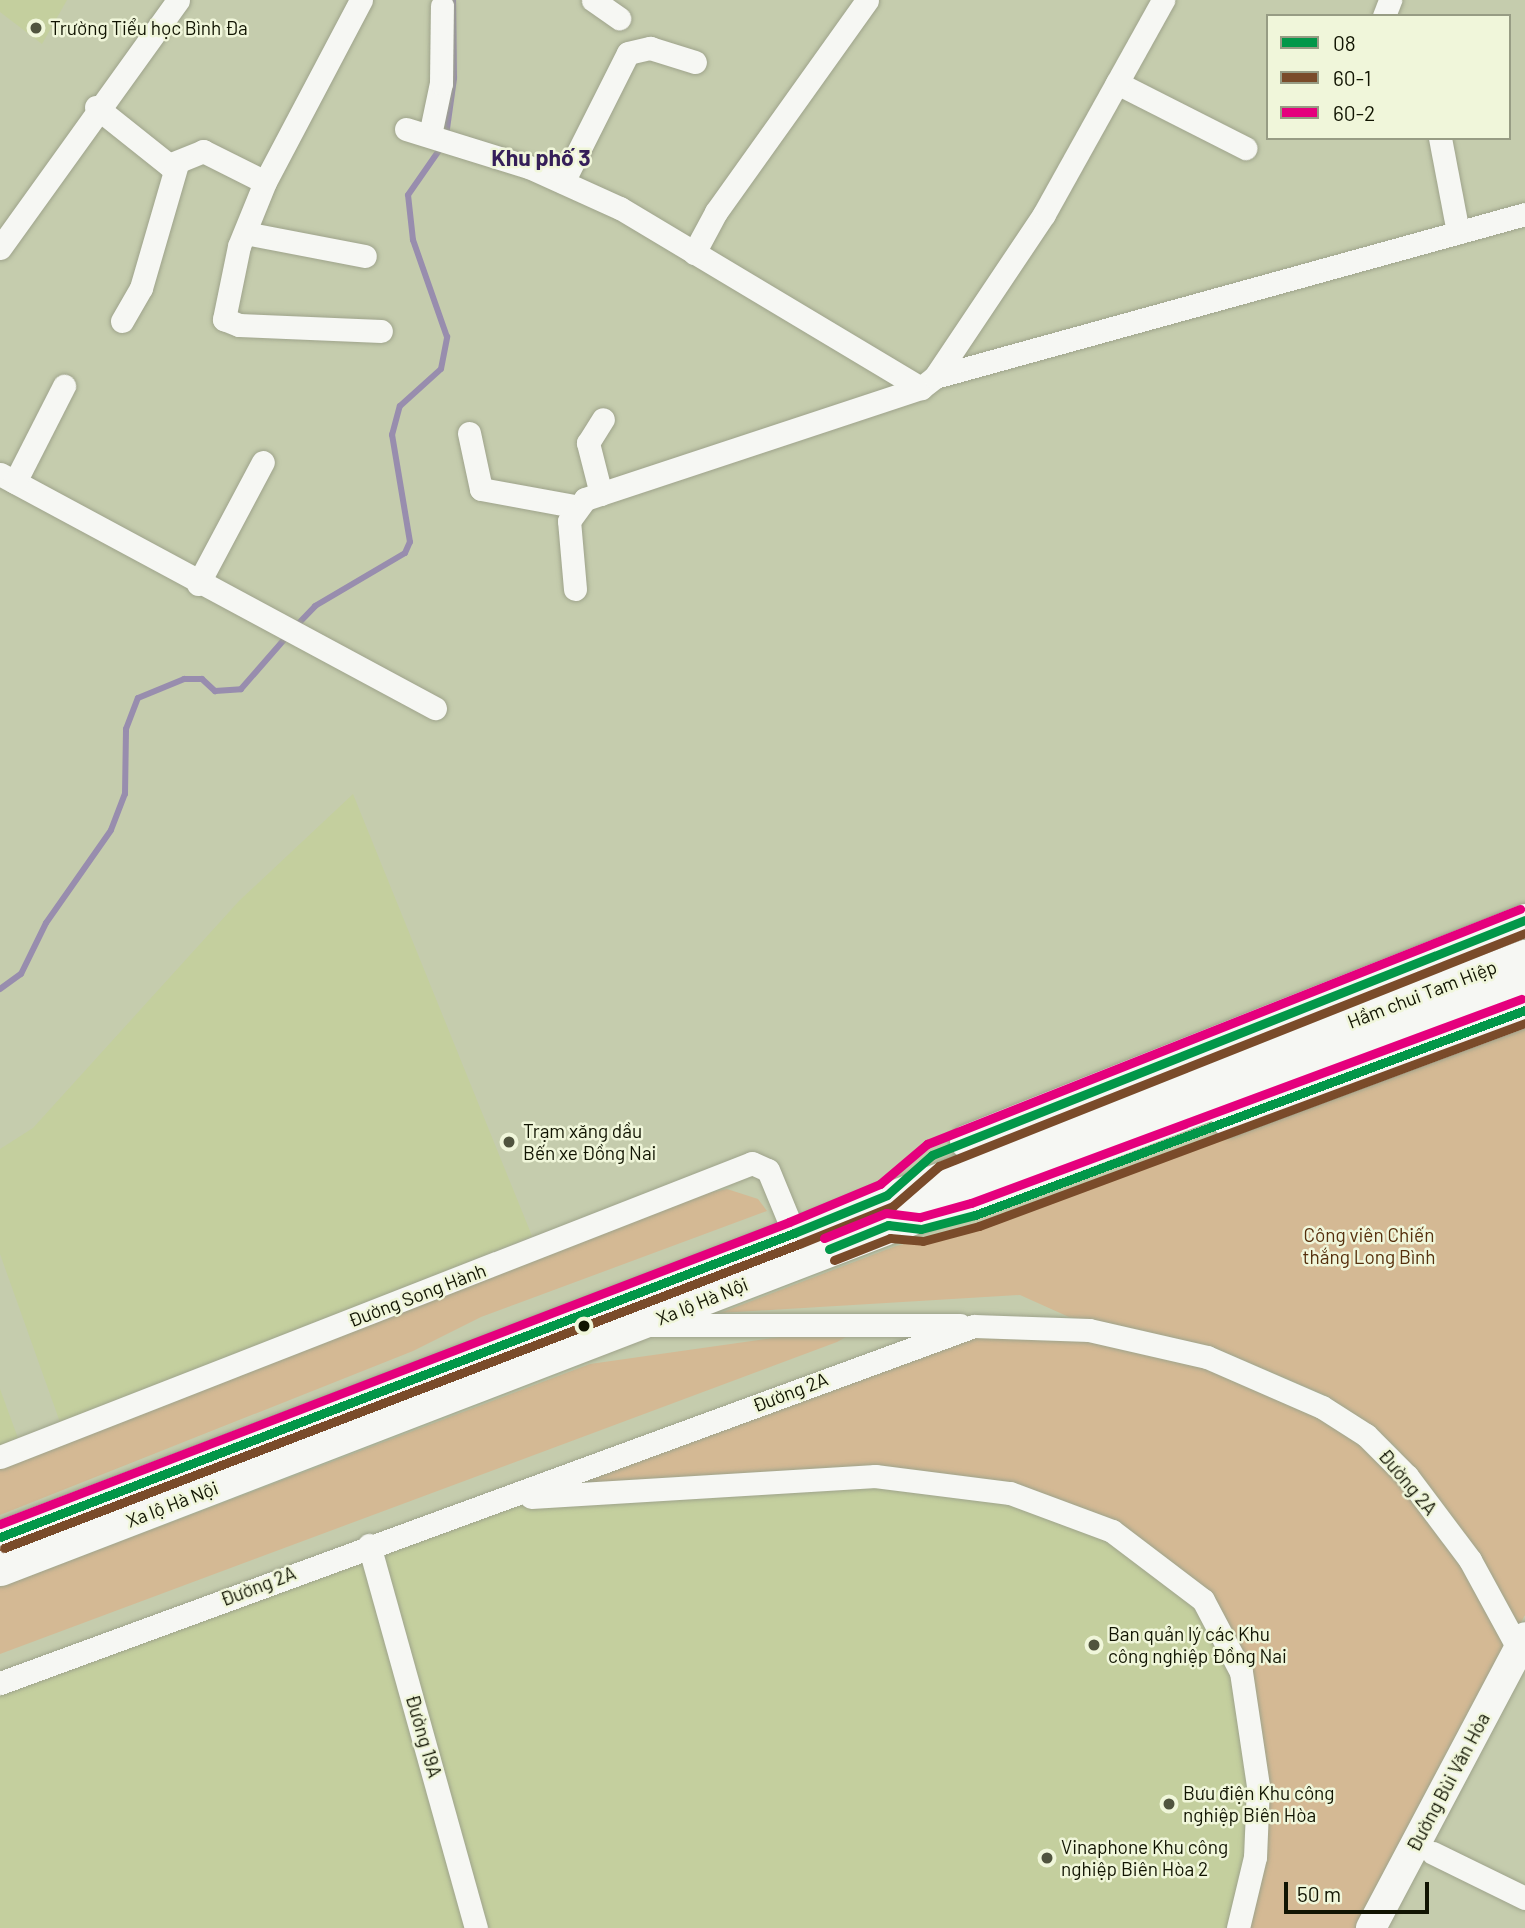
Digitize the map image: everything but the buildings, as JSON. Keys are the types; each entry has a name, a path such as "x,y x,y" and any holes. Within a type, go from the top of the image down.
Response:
{"highway":[{"name":"Xa lộ Hà Nội","path":"0,1569 642,1325 888,1210 932,1155 1525,920"},
{"name":"Hầm chui Tam Hiệp","path":"888,1210 1525,956"},
{"name":"Hầm chui Tam Hiệp","path":"888,1210 1525,982"},
{"name":"Xa lộ Hà Nội","path":"0,1537 794,1233 888,1210 921,1229 975,1214 1525,1010"}],"main road":[{"name":"Đường Bùi Văn Hòa","path":"1371,1928 1517,1641"},
{"name":"Đường Bùi Văn Hòa","path":"1393,1928 1525,1680"}],"street":[{"path":"0,248 96,107 178,0"},
{"path":"361,0 265,182 228,283 227,322 381,331"},
{"path":"593,0 619,18"},
{"path":"694,253 716,212 867,0"},
{"path":"928,383 1044,214 1163,0"},
{"path":"430,135 441,83 442,6"},
{"path":"562,182 628,53 650,48 695,62"},
{"path":"1117,83 1245,148"},
{"path":"96,107 162,162 177,164 203,152 265,182"},
{"path":"406,129 457,143 562,182 928,383"},
{"path":"1440,140 1458,232"},
{"path":"122,321 141,288 177,164"},
{"path":"469,433 481,489 574,506 601,494 928,383 1525,214"},
{"path":"245,233 365,256"},
{"path":"64,386 7,478 287,633 435,708"},
{"path":"601,494 588,443 603,419"},
{"path":"198,584 263,462"},
{"path":"574,506 575,589"},
{"name":"Đường Song Hành","path":"0,1457 752,1163 768,1171 794,1233"},
{"path":"642,1325 723,1330 851,1321 974,1326"},
{"name":"Đường 2A","path":"0,1683 369,1545 505,1499 974,1326 1089,1330 1207,1357 1322,1407 1366,1435 1407,1476 1470,1560 1517,1641"},
{"path":"505,1499 875,1476 1010,1493 1112,1531 1203,1600 1241,1672 1258,1786 1255,1857 1238,1928"},
{"name":"Đường 19A","path":"369,1545 476,1928"},
{"path":"1433,1853 1525,1898"}],"shaded area":[{"name":"Trường Tiểu học Bình Đa","path":"0,0 67,0 42,44 0,12"},
{"path":"353,794 532,1236 61,1425 0,1254 0,1149 33,1128 239,901"},
{"path":"0,1389 19,1441 0,1449"},
{"path":"870,1478 1005,1497 1073,1519 1153,1565 1208,1617 1237,1674 1253,1826 1233,1928 0,1928 0,1695 531,1501"}],"green space":[{"name":"Công viên Chiến thắng Long Bình","path":"1525,1022 1525,1615 1518,1628 1478,1552 1394,1445 1327,1396 1212,1347 1069,1317 1020,1295 720,1313 896,1246 990,1222"},
{"path":"727,1189 758,1199 767,1211 481,1317 413,1351 0,1515 0,1466 680,1199"},
{"path":"844,1328 846,1337 837,1342 0,1654 0,1587 590,1364"},
{"path":"976,1337 1090,1341 1203,1367 1318,1418 1359,1444 1398,1483 1461,1567 1506,1649 1358,1928 1243,1928 1261,1750 1215,1610 1078,1512 870,1469 544,1492"}],"waterway":[{"path":"446,136 454,78 453,0"},
{"path":"296,626 315,606 405,553 410,542 392,435 400,406 441,369 447,337 413,240 408,195 442,146"},
{"path":"0,989 21,974 46,923 111,830 125,794 126,729 138,698 184,679 202,679 215,691 241,689 289,634"}],"transit line":[{"name":"60-2","path":"0,1524 789,1222 880,1184 927,1144 1520,909"},
{"name":"08","path":"0,1537 794,1233 887,1195 932,1155 1525,920"},
{"name":"60-1","path":"4,1548 893,1206 939,1166 1525,933"},
{"name":"60-2","path":"824,1238 886,1213 920,1217 971,1203 1521,999"},
{"name":"08","path":"829,1249 888,1225 921,1229 975,1215 1525,1010"},
{"name":"60-1","path":"834,1260 890,1238 923,1241 979,1226 1525,1023"}],"place":[{"name":"Trường Tiểu học Bình Đa","path":"36,28"},
{"name":"Trạm xăng dầu Bến xe Đồng Nai","path":"509,1142"},
{"name":"Ban quản lý các Khu công nghiệp Đồng Nai","path":"1094,1645"},
{"name":"Bưu điện Khu công nghiệp Biên Hòa","path":"1169,1804"},
{"name":"Vinaphone Khu công nghiệp Biên Hòa 2","path":"1047,1858"}],"district":[{"name":"Khu phố 3","path":"541,157"}]}
